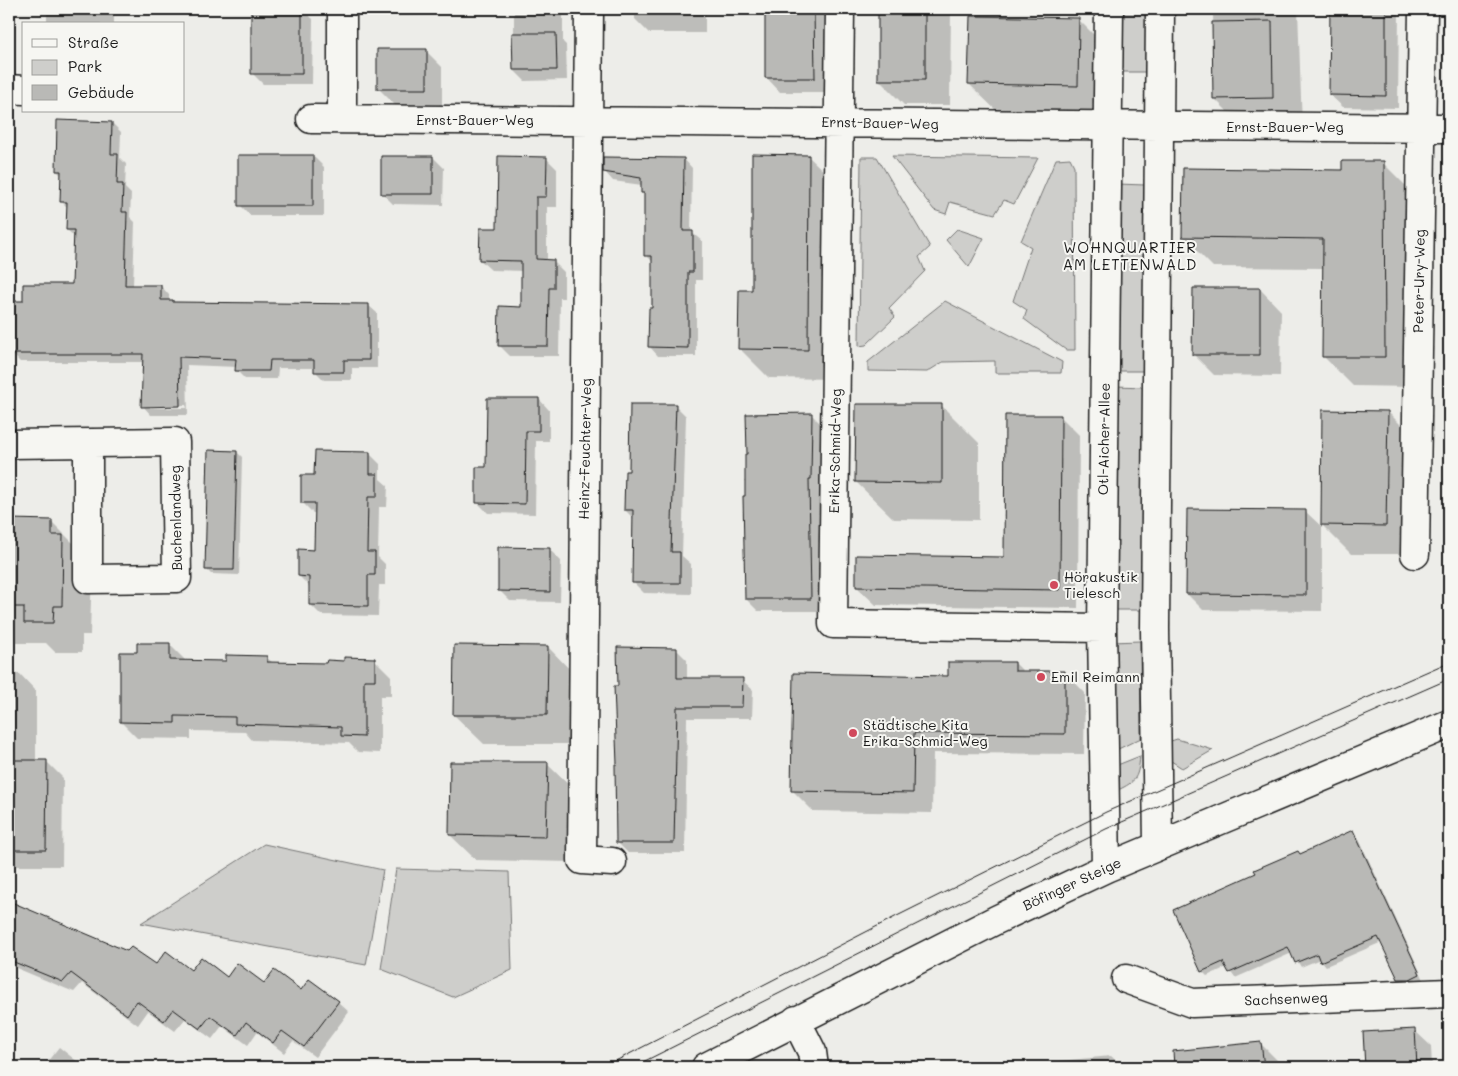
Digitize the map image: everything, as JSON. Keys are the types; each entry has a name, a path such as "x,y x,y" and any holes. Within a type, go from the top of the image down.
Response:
{"street":[{"path":"342,9 342,118"},
{"name":"Heinz-Feuchter-Weg","path":"589,9 582,860 612,862"},
{"name":"Erika-Schmid-Weg","path":"840,9 833,624 1102,628"},
{"name":"Otl-Aicher-Allee","path":"1106,868 1102,628 1109,9"},
{"path":"1158,845 1155,619 1160,9"},
{"name":"Peter-Ury-Weg","path":"1415,554 1423,9"},
{"path":"9,90 22,90"},
{"name":"Ernst-Bauer-Weg","path":"311,120 342,118 1449,128"},
{"name":"Buchenlandweg","path":"9,444 175,442 177,578 88,579 88,444"},
{"name":"Böfinger Steige","path":"706,1067 996,920 1106,868 1449,724"},
{"name":"Sachsenweg","path":"1126,979 1192,1003 1449,992"},
{"path":"796,1020 812,1052 814,1067"}],"green space":[{"path":"1118,9 1148,9 1148,72 1117,72"},
{"path":"892,156 1038,158 1014,204 1004,200 995,214 950,202 946,214 934,210"},
{"path":"861,157 877,157 930,247 919,257 925,271 889,308 895,317 866,345 859,346"},
{"path":"1070,158 1074,166 1075,350 1066,350 1024,319 1027,310 1013,301 1031,247 1021,241 1056,159"},
{"path":"1117,184 1145,185 1144,371 1116,371"},
{"path":"957,229 984,238 969,267 946,240"},
{"path":"945,301 1062,362 1061,373 995,373 995,361 943,362 927,372 868,371 868,362"},
{"path":"1115,386 1145,387 1141,610 1112,610"},
{"path":"1140,641 1141,738 1110,753 1111,642"},
{"path":"1177,739 1213,750 1182,768 1168,759 1168,742"},
{"path":"1140,756 1138,770 1134,779 1127,786 1114,792 1110,768"},
{"path":"264,844 383,870 366,965 141,923"},
{"path":"396,869 509,872 512,970 453,997 381,969"}],"building":[{"path":"251,9 302,9 302,74 251,74"},
{"path":"765,9 814,9 815,78 765,78"},
{"path":"878,9 925,9 925,80 878,80"},
{"path":"1330,9 1386,9 1386,96 1329,95"},
{"path":"970,16 1079,18 1078,86 968,84"},
{"path":"1272,21 1273,98 1213,99 1212,22"},
{"path":"512,33 556,33 557,70 513,70"},
{"path":"377,49 427,49 427,89 377,89"},
{"path":"57,120 112,122 111,154 118,154 117,184 123,184 122,212 127,212 125,285 161,285 161,300 173,300 173,302 369,304 369,360 344,360 344,372 314,372 314,360 270,360 269,371 235,371 236,359 179,357 180,406 141,407 143,354 11,354 10,301 23,301 23,284 72,284 74,230 66,230 67,202 60,202 61,171 56,171"},
{"path":"752,154 809,155 808,350 738,349 739,290 752,290"},
{"path":"238,155 313,155 313,206 238,206"},
{"path":"381,156 433,156 433,194 381,194"},
{"path":"498,156 547,157 546,197 536,197 536,259 554,260 554,288 549,288 548,346 498,346 499,306 521,307 521,261 479,260 480,228 497,228"},
{"path":"603,157 684,158 683,231 693,231 693,272 688,272 688,348 648,347 649,308 652,308 652,256 644,256 644,193 641,193 641,178 603,172"},
{"path":"1342,161 1384,161 1385,357 1322,357 1323,239 1182,237 1183,168 1342,170"},
{"path":"1193,288 1260,288 1260,355 1192,355"},
{"path":"487,398 539,398 539,431 526,431 525,504 476,503 476,467 486,467"},
{"path":"630,404 676,404 671,552 680,552 680,583 632,583 633,510 624,510 625,471 629,471"},
{"path":"856,404 942,404 942,483 855,482"},
{"path":"1322,410 1388,411 1386,526 1321,525"},
{"path":"812,413 811,479 809,479 811,599 745,599 743,496 745,496 745,454 747,454 746,414"},
{"path":"1005,415 1061,415 1060,590 856,587 856,555 1004,557"},
{"path":"208,450 237,451 234,570 205,570"},
{"path":"315,451 370,452 370,474 377,474 377,497 368,497 367,552 375,552 375,575 368,575 368,606 309,605 309,577 298,576 298,549 314,550 315,503 301,503 301,475 314,475"},
{"path":"1187,509 1306,510 1306,595 1186,594"},
{"path":"11,519 52,520 52,535 63,535 62,606 54,606 53,623 24,623 24,607 9,607 9,538 11,538"},
{"path":"498,547 550,548 550,592 498,591"},
{"path":"137,643 170,643 170,660 226,661 226,655 267,656 267,662 326,663 327,660 344,661 344,657 375,658 375,680 364,680 364,737 341,736 341,727 235,724 235,717 175,716 175,723 120,722 120,652 137,652"},
{"path":"454,645 548,646 547,715 453,715"},
{"path":"617,647 677,648 677,678 743,678 742,707 677,707 674,843 616,843 615,764 617,764 614,686 618,686"},
{"path":"948,662 1015,662 1015,671 1065,671 1065,734 914,733 913,793 791,791 793,673 948,676"},
{"path":"9,760 47,760 46,850 9,850"},
{"path":"450,762 548,762 546,837 449,835"},
{"path":"1353,830 1420,974 1410,979 1398,979 1378,937 1320,962 1317,954 1295,963 1288,947 1229,973 1223,962 1201,972 1173,910 1256,873 1254,870 1298,851 1300,854"},
{"path":"9,901 127,951 131,947 156,964 166,951 191,970 201,957 227,977 237,963 264,983 274,970 301,990 309,979 339,1001 304,1047 282,1031 273,1043 246,1022 237,1035 210,1016 200,1029 173,1009 164,1021 137,1001 127,1015 71,973 63,982 9,960"},
{"path":"1415,1029 1417,1067 1365,1067 1363,1032"},
{"path":"1261,1042 1264,1067 1174,1067 1173,1051"}],"tram line":[{"path":"604,1067 897,916 1106,812 1449,662"},
{"path":"633,1067 1106,829 1449,679"}],"place":[{"name":"Hörakustik Tielesch","path":"1054,585"},
{"name":"Emil Reimann","path":"1041,677"},
{"name":"Städtische Kita Erika-Schmid-Weg","path":"853,733"}],"district":[{"name":"WOHNQUARTIER AM LETTENWALD","path":"1130,256"}]}
